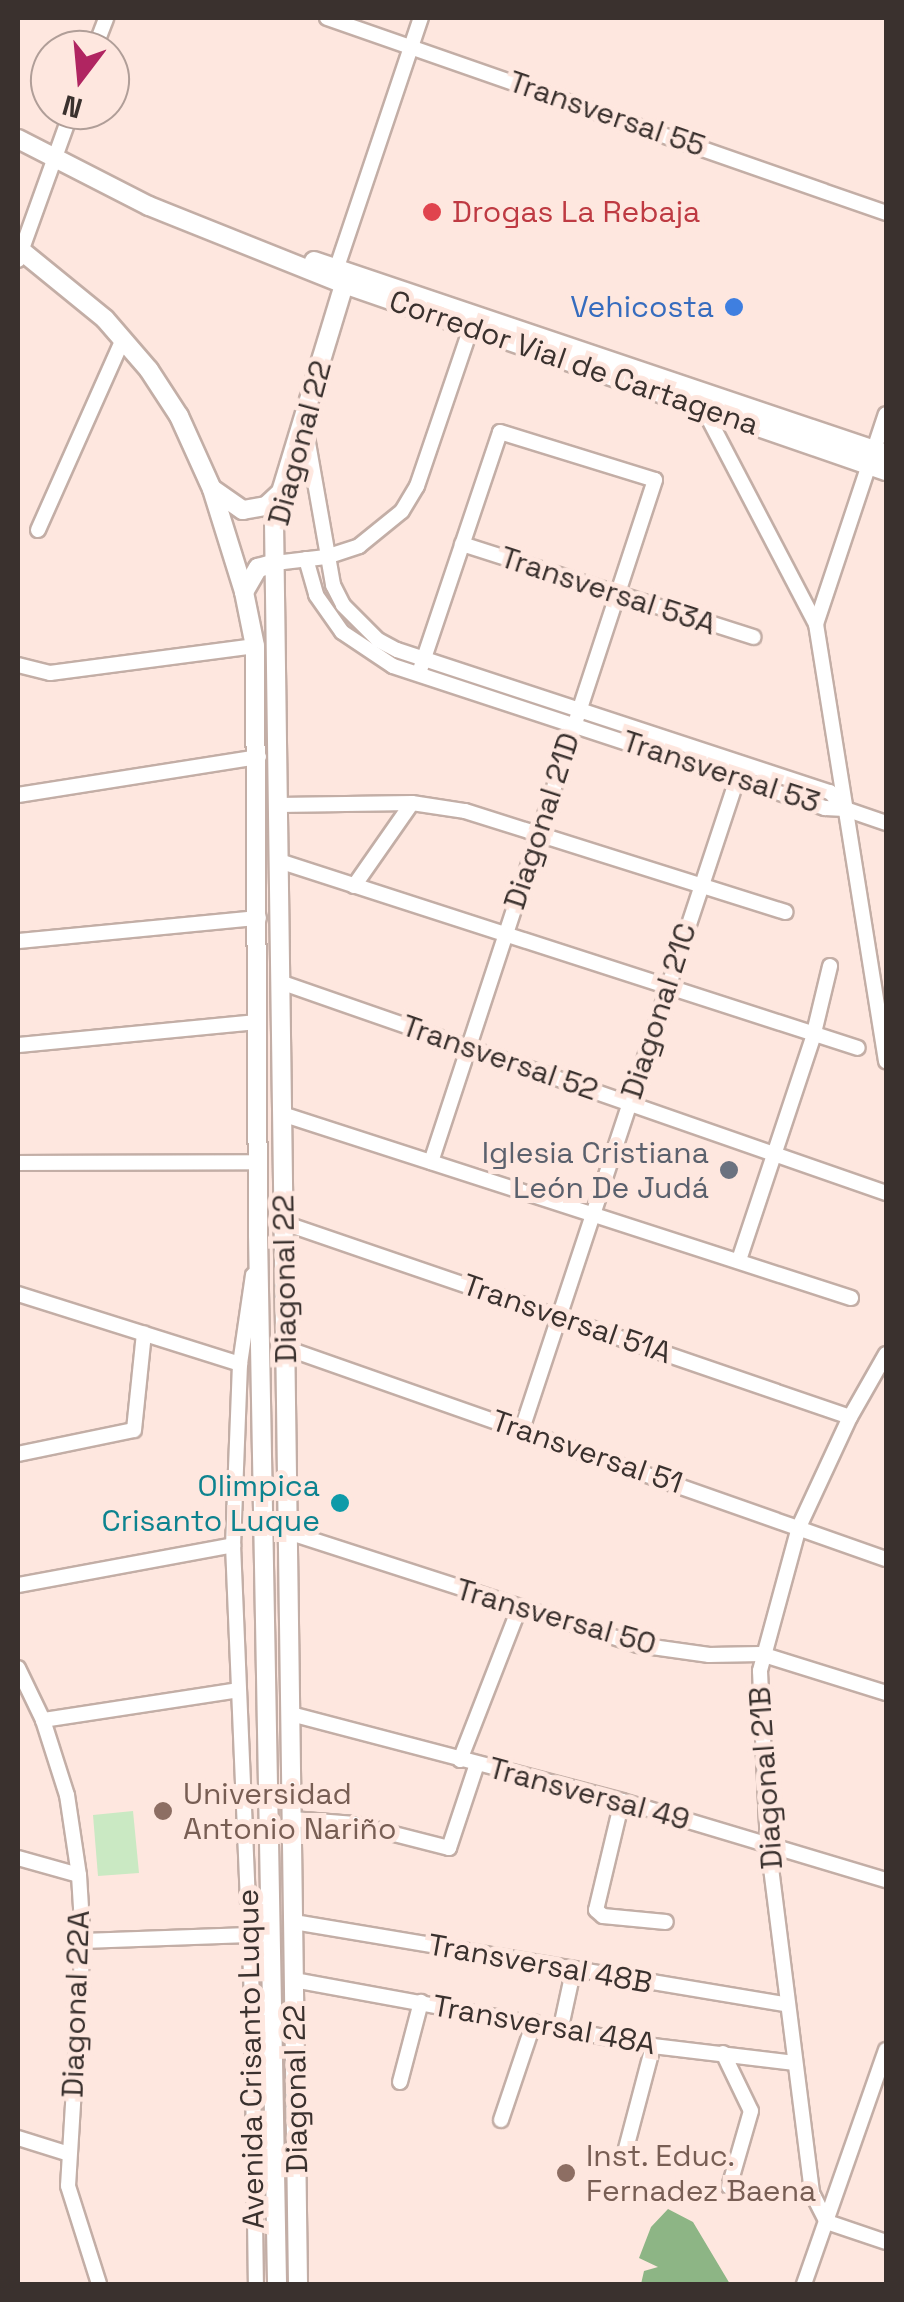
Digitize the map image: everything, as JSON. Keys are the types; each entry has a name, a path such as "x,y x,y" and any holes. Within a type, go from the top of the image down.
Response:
{"main road":[{"name":"Corredor Vial de Cartagena","path":"18,139 149,206 264,249 879,460"},
{"name":"Diagonal 22","path":"19,253 123,339 179,416 212,489 244,592 255,646 259,757 258,1235 278,2284"},
{"name":"Corredor Vial de Cartagena","path":"341,275 472,327 702,406 879,460"},
{"name":"Diagonal 22","path":"298,2284 274,515 304,419 341,275"},
{"path":"212,489 231,506 255,510 276,498 283,488"},
{"path":"244,592 258,568 275,563"}],"street":[{"name":"Transversal 55","path":"327,18 886,213"},
{"name":"Diagonal 22","path":"341,275 421,18"},
{"path":"19,253 65,130"},
{"path":"275,563 326,557 359,546 402,511 416,486 472,327"},
{"path":"38,530 123,339"},
{"path":"702,406 816,624 886,1061"},
{"path":"816,624 879,460 886,414"},
{"name":"Transversal 53","path":"304,419 326,557 343,605 363,628 422,666"},
{"name":"Diagonal 21D","path":"431,1162 655,480 500,432 462,544"},
{"path":"422,666 462,544"},
{"name":"Transversal 53A","path":"462,544 754,637"},
{"name":"Transversal 53","path":"306,560 316,595 342,632 373,656 422,666 576,717 830,792 845,808"},
{"path":"18,665 50,673 255,646"},
{"name":"Transversal 53","path":"576,717 737,779 886,823"},
{"path":"18,794 259,757"},
{"name":"Diagonal 21C","path":"522,1430 742,764"},
{"path":"354,886 412,803"},
{"path":"279,805 412,803 465,811 785,912"},
{"path":"278,862 813,1037 858,1048"},
{"path":"18,941 258,918"},
{"path":"739,1260 813,1037 830,966"},
{"name":"Transversal 52","path":"282,982 886,1193"},
{"path":"18,1045 258,1022"},
{"path":"282,1114 852,1298"},
{"path":"18,1163 258,1162"},
{"name":"Transversal 51A","path":"284,1223 850,1417"},
{"name":"Avenida Crisanto Luque","path":"256,2284 249,1936 233,1544 240,1364 258,1235"},
{"path":"18,1294 240,1364"},
{"path":"18,1454 134,1430 144,1334"},
{"name":"Transversal 51","path":"286,1348 886,1559"},
{"name":"Diagonal 21B","path":"827,2222 812,2193 786,2004 768,1844 761,1654 799,1527 850,1417 886,1354"},
{"name":"Transversal 50","path":"288,1532 638,1646 710,1654 761,1654 886,1693"},
{"path":"18,1584 233,1544"},
{"path":"460,1760 519,1609"},
{"name":"Diagonal 22A","path":"18,1668 42,1720 67,1796 79,1876 83,1941 68,2186 99,2284"},
{"path":"42,1720 239,1690"},
{"name":"Transversal 49","path":"291,1714 622,1801 886,1880"},
{"path":"292,1818 355,1824 449,1848 477,1764"},
{"path":"622,1801 596,1910 603,1916 666,1922"},
{"path":"18,1858 79,1876"},
{"name":"Transversal 48B","path":"294,1922 574,1972 786,2004"},
{"path":"83,1941 249,1936"},
{"path":"561,2027 574,1972"},
{"name":"Transversal 48A","path":"294,1980 652,2046 795,2063"},
{"path":"400,2082 421,2002"},
{"path":"501,2120 534,2022"},
{"path":"624,2156 652,2046"},
{"path":"804,2284 886,2050"},
{"path":"723,2052 751,2111 729,2186"},
{"path":"18,2138 69,2154"},
{"path":"827,2222 886,2242"}],"green space":[{"path":"133,1811 139,1873 98,1876 93,1815"},
{"path":"668,2209 693,2222 730,2284 641,2284 644,2271 658,2267 639,2258 651,2227"}],"place":[{"name":"Drogas La Rebaja","path":"432,212"},
{"name":"Vehicosta","path":"734,307"},
{"name":"Iglesia Cristiana León De Judá","path":"729,1170"},
{"name":"Olimpica Crisanto Luque","path":"340,1503"},
{"name":"Universidad Antonio Nariño","path":"163,1811"},
{"name":"Inst. Educ. Fernadez Baena","path":"566,2173"}]}
